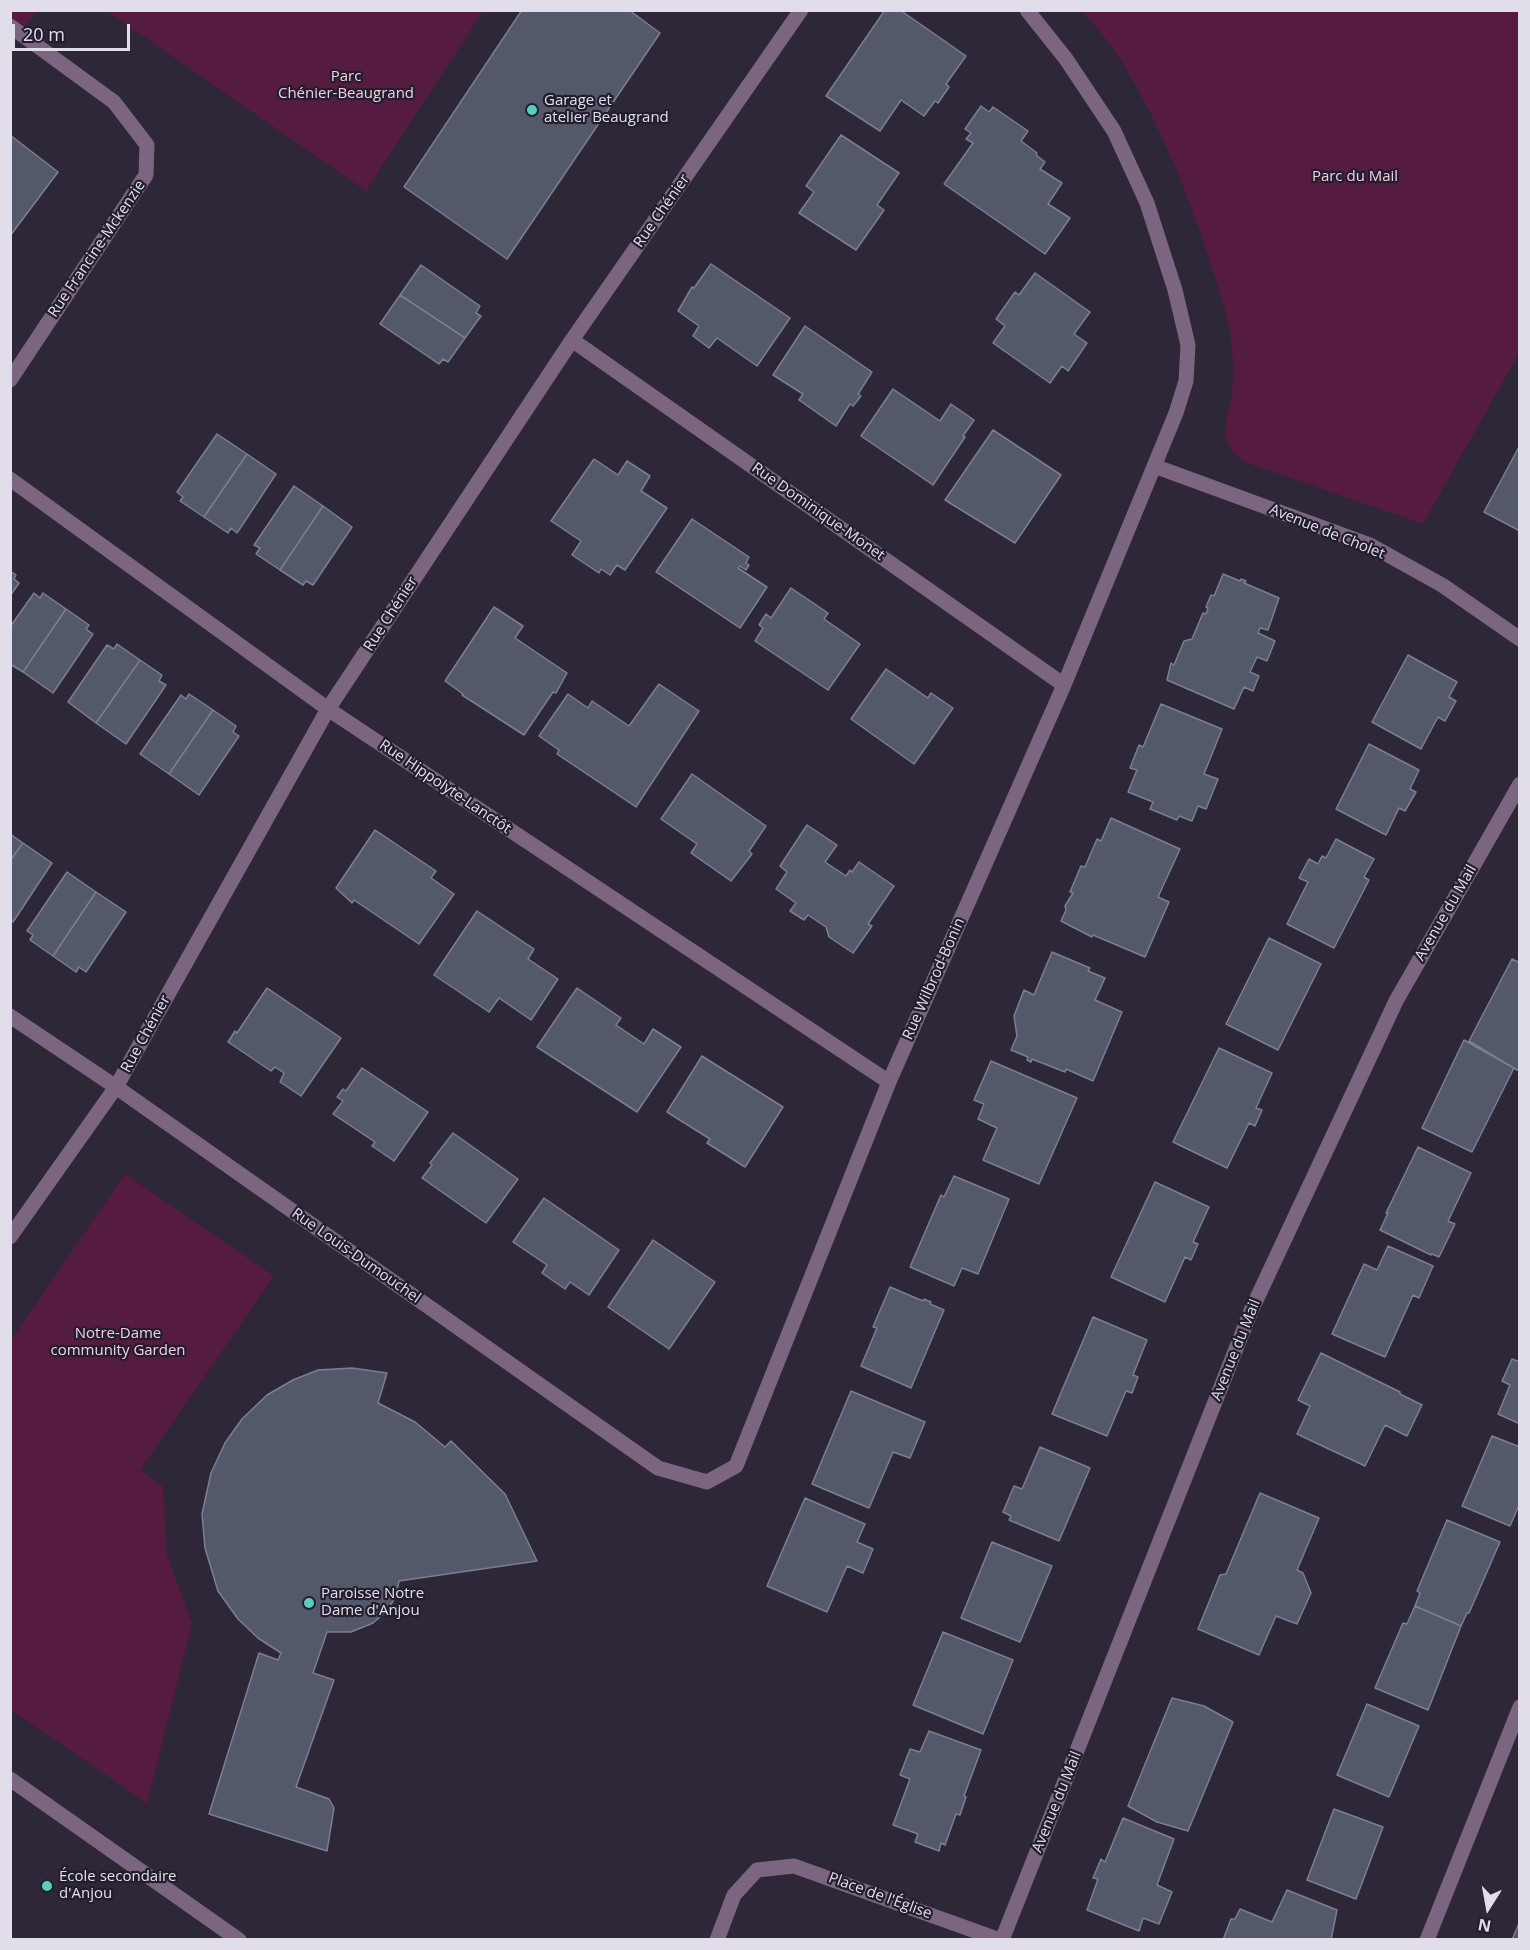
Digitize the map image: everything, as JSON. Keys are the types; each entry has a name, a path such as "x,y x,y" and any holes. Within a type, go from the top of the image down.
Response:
{"street":[{"name":"Rue Chénier","path":"10,1237 116,1087 328,710 572,340 801,10"},
{"name":"Rue Wilbrod-Bonin","path":"707,1482 736,1466 889,1082 1064,685 1176,413 1186,381 1188,345 1175,290 1147,203 1114,131 1066,59 1027,10"},
{"name":"Rue Francine-Mckenzie","path":"10,26 114,102 147,145 147,175 10,380"},
{"name":"Rue Dominique-Monet","path":"572,340 1064,685"},
{"name":"Avenue de Cholet","path":"1154,466 1370,546 1442,585 1520,639"},
{"name":"Rue Hippolyte-Lanctôt","path":"10,478 328,710 889,1082"},
{"name":"Avenue du Mail","path":"1001,1940 1251,1311 1396,1001 1520,784"},
{"name":"Rue Louis-Dumouchel","path":"10,1016 116,1087 658,1468 707,1482"},
{"path":"1427,1940 1520,1707"},
{"path":"10,1779 239,1940"},
{"name":"Place de l'Église","path":"717,1940 734,1895 757,1870 795,1866 1001,1940"}],"green space":[{"path":"11,11 36,11 11,46"},
{"name":"Parc Chénier-Beaugrand","path":"107,11 483,11 366,191"},
{"name":"Parc du Mail","path":"1083,11 1519,11 1519,353 1423,524 1247,463 1230,448 1225,431 1233,376 1230,332 1200,232 1172,159 1137,88 1115,51"},
{"name":"Notre-Dame community Garden","path":"125,1174 274,1276 140,1470 163,1486 167,1555 192,1623 147,1803 10,1709 11,1340"}],"building":[{"name":"Garage et atelier Beaugrand","path":"522,10 629,10 660,33 507,259 404,187"},
{"path":"885,10 900,10 966,56 946,84 949,87 938,103 935,101 924,116 901,100 880,131 826,96"},
{"path":"981,106 989,112 993,107 1028,131 1021,141 1045,162 1040,169 1062,183 1048,204 1070,218 1045,254 944,184 973,143 966,139 971,133 965,129"},
{"path":"10,135 58,172 10,236"},
{"path":"841,135 899,173 877,205 884,210 856,250 799,213 814,192 806,186"},
{"path":"711,264 790,318 757,366 717,338 709,348 693,336 699,326 678,311 692,287 694,288"},
{"path":"421,265 480,306 476,313 481,316 465,338 400,295"},
{"path":"1035,273 1090,312 1074,334 1087,343 1068,371 1062,366 1050,383 993,343 1005,326 996,319 1015,292 1019,295"},
{"path":"400,295 465,338 448,362 443,359 439,364 380,324"},
{"path":"805,326 872,372 858,394 861,396 853,406 850,404 836,426 799,400 803,394 773,375"},
{"path":"893,389 940,421 951,404 974,420 933,485 861,436"},
{"path":"993,430 1061,475 1015,543 945,500"},
{"path":"217,434 247,454 204,517 180,501 183,497 177,492"},
{"path":"1520,445 1520,531 1484,512"},
{"path":"247,454 276,474 237,533 231,528 228,533 204,517"},
{"path":"594,459 618,475 627,461 650,476 641,491 667,508 625,570 617,565 610,575 601,569 599,573 572,555 581,541 551,521"},
{"path":"294,486 323,506 280,570 256,554 260,548 254,545"},
{"path":"323,506 352,527 313,585 306,581 303,585 280,570"},
{"path":"692,519 749,557 746,570 740,566 738,568 767,587 740,628 656,572"},
{"path":"10,571 16,575 14,579 19,583 10,596"},
{"path":"1223,574 1246,581 1244,583 1279,598 1268,630 1260,628 1258,633 1275,641 1267,661 1257,657 1250,672 1259,676 1253,691 1244,687 1234,709 1167,680 1171,663 1174,665 1184,641 1192,639 1203,613 1206,614 1211,595 1214,596"},
{"path":"791,588 828,613 824,619 860,644 828,690 755,641 763,628 759,625 766,614 771,618"},
{"path":"34,593 40,598 43,593 66,609 23,672 10,664 10,627"},
{"path":"494,607 523,626 515,638 567,673 556,693 553,692 524,735 462,695 445,681"},
{"path":"66,609 89,625 86,629 93,634 53,693 23,672"},
{"path":"117,644 140,660 96,723 68,702 107,645 114,649"},
{"path":"1408,655 1457,682 1449,697 1456,701 1445,721 1438,717 1421,749 1372,722"},
{"path":"140,660 162,675 159,681 166,685 126,744 96,723"},
{"path":"886,669 928,698 931,693 953,708 914,764 851,719"},
{"path":"659,684 699,711 636,807 557,754 559,750 539,736 568,694 588,708 592,701 629,726"},
{"path":"189,694 213,710 169,774 140,754 181,695 186,699"},
{"path":"1161,704 1222,729 1204,774 1218,779 1206,809 1198,806 1192,821 1179,816 1177,820 1150,809 1153,802 1128,792 1137,770 1130,768 1139,745 1143,747"},
{"path":"213,710 236,726 233,732 239,736 199,795 169,774"},
{"path":"1369,744 1419,770 1410,789 1416,792 1405,811 1399,808 1386,835 1336,809"},
{"path":"692,774 766,826 749,851 752,854 731,881 691,853 697,844 661,819"},
{"path":"1111,818 1180,849 1158,897 1169,902 1145,957 1093,935 1092,937 1061,921 1081,866 1085,867 1097,839 1101,841"},
{"path":"807,825 837,845 825,862 846,876 859,862 894,886 868,924 872,926 853,953 829,937 826,927 808,915 804,920 790,911 796,903 776,889 787,872 780,866"},
{"path":"375,830 436,871 431,878 454,894 419,944 354,900 352,903 336,888"},
{"path":"10,834 23,843 10,861"},
{"path":"1336,839 1374,859 1364,877 1369,880 1334,948 1287,924 1308,882 1299,878 1309,859 1318,864 1322,856 1326,858"},
{"path":"23,843 52,863 13,922 10,920 10,861"},
{"path":"67,872 96,892 53,956 30,940 33,935 27,931"},
{"path":"96,892 126,912 86,972 79,967 76,972 53,956"},
{"path":"477,911 534,949 528,959 558,979 531,1020 499,998 489,1012 434,975"},
{"path":"1269,938 1321,964 1278,1050 1226,1024"},
{"path":"1052,952 1090,968 1088,971 1105,978 1095,1000 1122,1012 1093,1081 1066,1069 1065,1072 1032,1059 1031,1062 1027,1060 1028,1057 1011,1050 1017,1036 1014,1016 1024,990 1034,995"},
{"path":"1512,959 1520,963 1520,1067 1517,1070 1469,1041"},
{"path":"267,988 341,1038 301,1096 280,1082 284,1073 275,1067 271,1071 228,1042 235,1031 237,1033"},
{"path":"577,988 621,1018 616,1025 644,1044 653,1029 681,1047 637,1112 537,1047"},
{"path":"1464,1040 1514,1068 1472,1152 1422,1128"},
{"path":"1219,1048 1272,1073 1256,1108 1262,1110 1255,1126 1249,1123 1227,1168 1173,1142"},
{"path":"702,1056 783,1107 745,1167 707,1143 710,1139 667,1112"},
{"path":"991,1061 1077,1098 1039,1184 983,1160 997,1128 978,1119 984,1104 974,1100"},
{"path":"362,1068 428,1112 394,1161 372,1146 375,1142 333,1114 343,1101 337,1097 343,1089 346,1091"},
{"path":"453,1133 518,1179 486,1223 422,1178 432,1165 430,1163"},
{"path":"1418,1147 1471,1173 1448,1221 1455,1224 1439,1257 1380,1230"},
{"path":"954,1176 1009,1199 978,1274 962,1268 954,1286 910,1267 941,1195 944,1197"},
{"path":"1155,1182 1209,1207 1193,1242 1198,1244 1191,1260 1185,1257 1165,1302 1111,1277"},
{"path":"544,1198 619,1250 589,1295 570,1282 565,1289 542,1273 547,1265 513,1242"},
{"path":"653,1240 715,1282 669,1349 608,1307"},
{"path":"1388,1246 1433,1266 1419,1298 1413,1295 1385,1357 1332,1334 1364,1264 1377,1270"},
{"path":"890,1287 923,1301 924,1299 944,1310 911,1388 861,1366 877,1328 873,1327"},
{"path":"1093,1317 1147,1340 1133,1375 1138,1377 1132,1393 1126,1391 1107,1436 1052,1414"},
{"path":"1321,1353 1422,1405 1407,1436 1385,1425 1365,1466 1297,1434 1310,1406 1298,1400"},
{"path":"1512,1359 1520,1362 1520,1424 1498,1414 1510,1385 1502,1381"},
{"name":"Paroisse Notre Dame d'Anjou","path":"352,1368 387,1373 378,1403 415,1422 445,1447 451,1441 505,1494 537,1561 399,1581 396,1596 387,1611 373,1623 351,1632 327,1632 313,1673 334,1680 296,1787 329,1799 334,1808 327,1851 209,1814 259,1653 278,1660 281,1653 258,1638 238,1619 218,1591 205,1548 202,1514 211,1473 225,1443 242,1419 267,1395 293,1380 318,1370"},
{"path":"851,1391 925,1422 910,1458 893,1452 869,1508 812,1484"},
{"path":"1492,1436 1520,1447 1520,1503 1510,1526 1462,1506"},
{"path":"1040,1447 1090,1468 1059,1541 1009,1520 1011,1516 1003,1512 1014,1486 1022,1489"},
{"path":"1260,1493 1319,1518 1297,1570 1303,1573 1311,1593 1297,1624 1276,1616 1259,1655 1198,1629 1220,1575 1226,1574"},
{"path":"805,1498 865,1524 857,1542 873,1549 863,1573 847,1566 827,1612 767,1586"},
{"path":"1447,1520 1500,1542 1461,1626 1415,1606 1420,1593 1417,1591"},
{"path":"992,1542 1052,1566 1020,1642 961,1618"},
{"path":"1415,1606 1461,1626 1428,1710 1375,1688 1403,1623 1407,1624"},
{"path":"943,1632 1013,1660 983,1734 913,1705"},
{"path":"1172,1698 1204,1706 1233,1722 1188,1831 1157,1822 1128,1806"},
{"path":"1367,1704 1419,1726 1389,1797 1337,1775"},
{"path":"929,1731 981,1750 964,1796 966,1797 960,1815 956,1814 945,1845 941,1843 939,1851 915,1842 918,1834 893,1825 910,1779 900,1775 910,1749 920,1752"},
{"path":"1334,1809 1383,1827 1356,1899 1307,1880"},
{"path":"1123,1818 1174,1839 1157,1885 1172,1892 1159,1924 1143,1918 1139,1931 1087,1910 1098,1879 1093,1878 1101,1859 1105,1862"},
{"path":"1287,1890 1337,1910 1331,1940 1223,1940 1231,1919 1235,1919 1240,1909 1272,1922"},
{"path":"1520,1921 1520,1940 1512,1940"}],"place":[{"name":"Garage et atelier Beaugrand","path":"532,110"},
{"name":"Paroisse Notre Dame d'Anjou","path":"309,1603"},
{"name":"École secondaire d'Anjou","path":"47,1886"}]}
